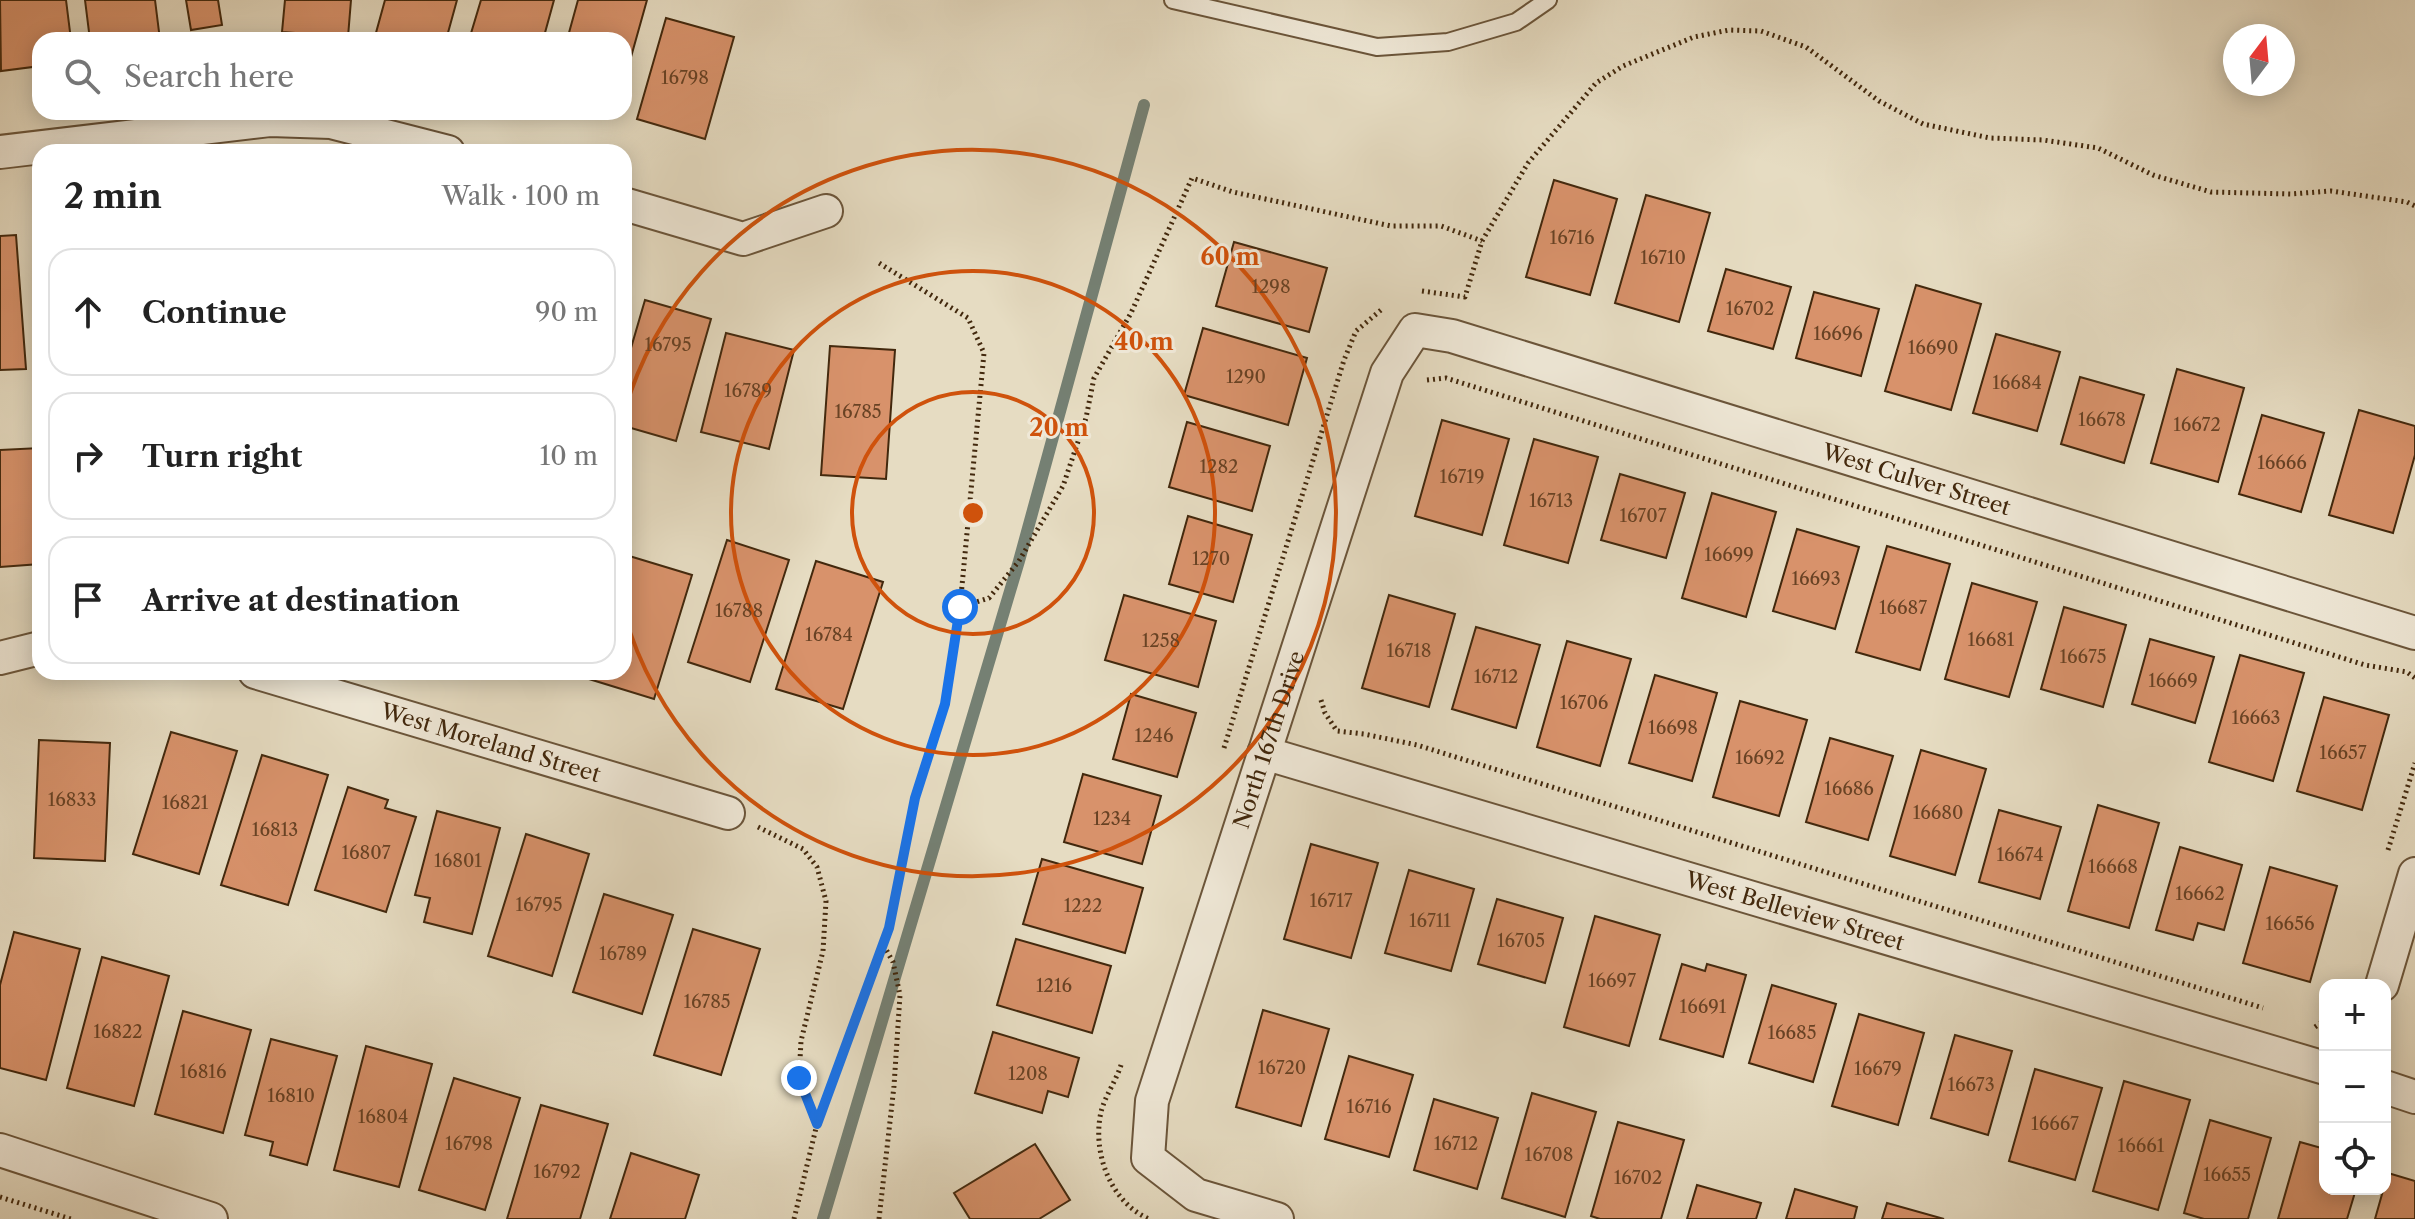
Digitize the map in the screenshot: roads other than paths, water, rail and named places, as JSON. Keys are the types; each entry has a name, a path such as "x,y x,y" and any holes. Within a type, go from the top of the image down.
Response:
{"street":[{"path":"68,144 270,120 331,122 417,144"},
{"path":"0,152 32,148"},
{"path":"632,206 743,239 826,211"},
{"name":"West Culver Street","path":"1415,330 1452,336 2415,633"},
{"name":"North 167th Drive","path":"1277,1219 1196,1195 1148,1158 1152,1101 1387,373 1415,330"},
{"path":"0,658 32,650"},
{"name":"West Moreland Street","path":"282,680 728,813"},
{"name":"West Belleview Street","path":"1264,753 2319,1066"},
{"path":"2384,979 2415,874"},
{"path":"2391,1089 2415,1097"},
{"path":"0,1150 211,1219"}],"lane":[{"path":"1173,0 1377,47 1448,42 1516,22 1548,0"}],"waterway":[{"path":"823,1219 1019,561 1144,105"}]}
